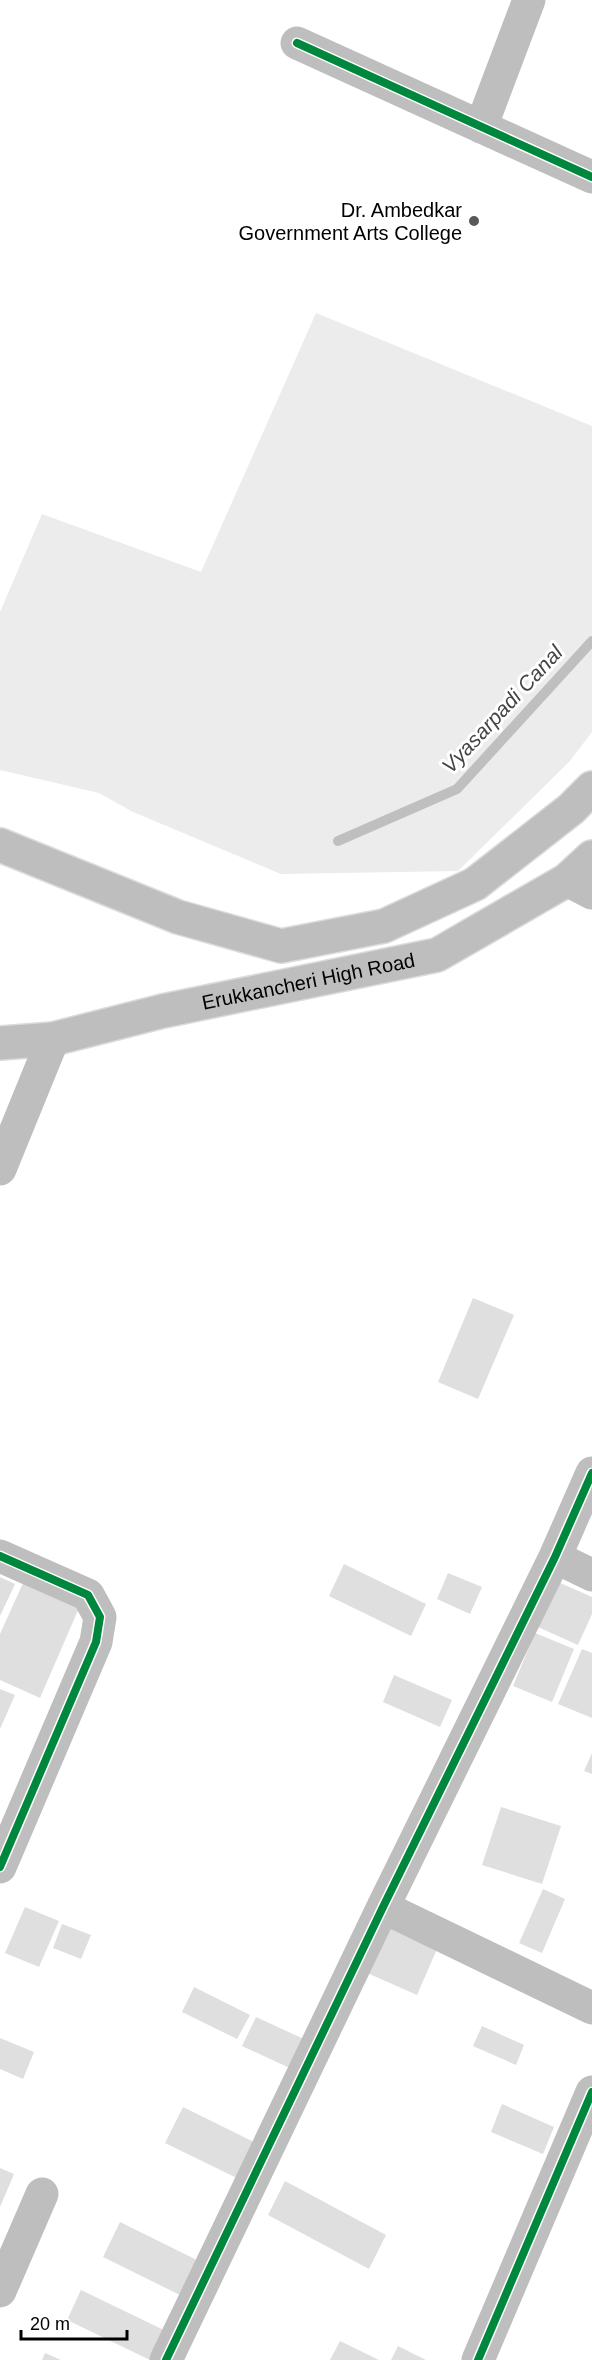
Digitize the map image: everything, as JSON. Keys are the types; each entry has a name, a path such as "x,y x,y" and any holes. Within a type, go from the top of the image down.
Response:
{"street":[{"path":"481,127 529,0"},
{"path":"297,43 592,177"},
{"path":"0,845 178,917 281,946 384,926 475,884 571,809 592,788"},
{"name":"Erukkancheri High Road","path":"0,1043 53,1039 163,1011 437,955 579,886 592,857"},
{"path":"0,1169 53,1039"},
{"path":"166,2360 383,1906 555,1557 592,1473"},
{"path":"0,1556 88,1594 100,1617 96,1641 0,1867"},
{"path":"555,1557 592,1575"},
{"path":"383,1906 592,2008"},
{"path":"478,2360 592,2092"},
{"path":"0,2291 42,2194"}],"shaded area":[{"path":"316,313 592,426 592,732 569,762 458,871 281,874 133,812 99,793 0,770 0,612 42,514 201,572"}],"building":[{"path":"473,1298 514,1315 478,1399 438,1382"},
{"path":"344,1564 426,1604 411,1636 329,1596"},
{"path":"448,1573 482,1587 470,1614 437,1599"},
{"path":"0,1577 15,1584 0,1616"},
{"path":"549,1578 592,1597 592,1614 578,1645 529,1623"},
{"path":"23,1583 79,1608 40,1698 0,1680 0,1634"},
{"path":"535,1633 574,1649 552,1702 513,1686"},
{"path":"582,1649 592,1653 592,1718 558,1704"},
{"path":"394,1675 452,1700 440,1727 383,1702"},
{"path":"0,1689 15,1695 0,1729"},
{"path":"592,1753 592,1774 584,1771"},
{"path":"501,1807 561,1826 542,1884 482,1865"},
{"path":"543,1889 565,1899 542,1953 519,1943"},
{"path":"25,1907 59,1921 39,1967 5,1953"},
{"path":"62,1924 91,1935 81,1959 53,1948"},
{"path":"386,1925 437,1949 417,1995 365,1972"},
{"path":"194,1987 250,2015 237,2039 182,2012"},
{"path":"256,2017 308,2041 294,2070 242,2046"},
{"path":"482,2026 524,2045 516,2065 473,2046"},
{"path":"0,2038 34,2052 23,2079 0,2069"},
{"path":"502,2104 554,2127 543,2154 491,2132"},
{"path":"183,2107 262,2146 245,2182 165,2143"},
{"path":"0,2168 14,2174 0,2207"},
{"path":"285,2181 386,2235 369,2269 268,2215"},
{"path":"120,2222 201,2262 184,2297 103,2257"},
{"path":"81,2290 170,2333 157,2360 150,2360 67,2320"},
{"path":"340,2341 379,2360 330,2360"},
{"path":"398,2346 426,2360 391,2360"},
{"path":"45,2353 61,2360 42,2360"}],"waterway":[{"name":"Vyasarpadi Canal","path":"338,841 457,789 592,641"}],"cycle path":[{"path":"297,43 592,177"},
{"path":"166,2360 383,1907 555,1557 592,1473"},
{"path":"0,1556 88,1595 100,1617 96,1642 0,1867"},
{"path":"478,2360 592,2092"}],"place":[{"name":"Dr. Ambedkar Government Arts College","path":"474,221"}]}
